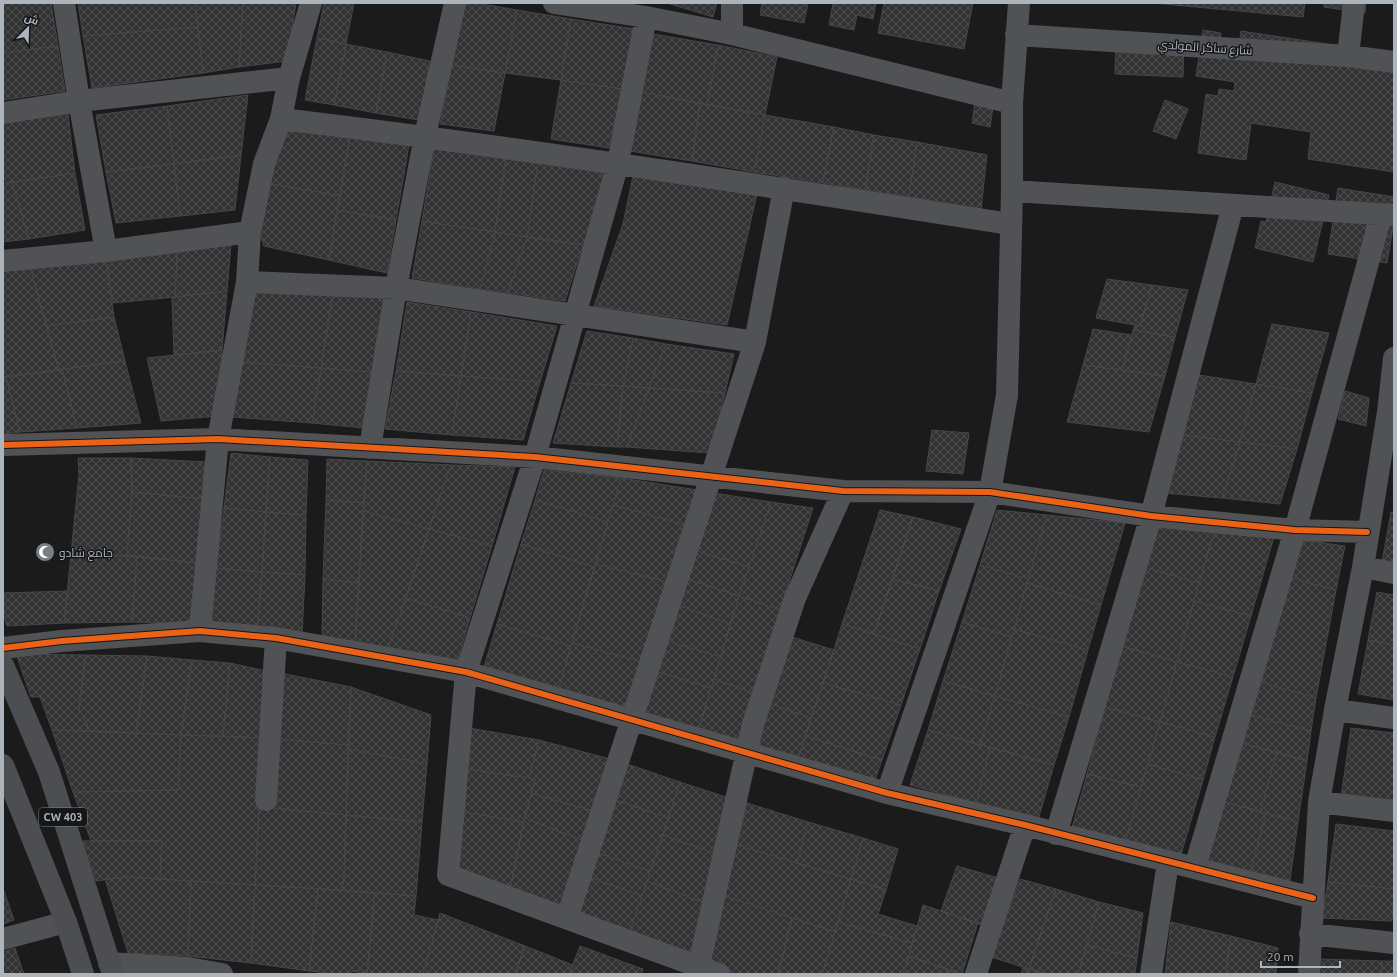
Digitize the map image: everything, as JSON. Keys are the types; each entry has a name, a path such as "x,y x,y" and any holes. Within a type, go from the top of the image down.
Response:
{"main road":[{"name":"CW 403","path":"3,665 49,772 111,968"},
{"name":"CW 403","path":"3,766 66,922 83,974"}],"street":[{"path":"64,3 79,101 106,251"},
{"path":"200,631 218,440 247,282 250,232 264,164 281,119 289,78 311,3"},
{"path":"370,448 396,288 425,136 456,3"},
{"path":"554,3 646,17 732,34 1012,103"},
{"path":"732,3 732,34"},
{"path":"887,794 990,492 1007,395 1012,191 1012,103 1018,3"},
{"path":"1348,56 1354,3"},
{"path":"646,17 618,163 535,457 466,672 448,875 567,918 698,970 719,974"},
{"name":"شارع ساكر المولدي","path":"1016,35 1348,56 1394,62"},
{"path":"3,113 79,101 289,78"},
{"path":"281,119 425,136 618,163 1010,224"},
{"path":"567,918 631,718 755,342 784,188"},
{"path":"1012,191 1387,215 1195,867"},
{"path":"1056,834 1151,516 1233,205"},
{"path":"3,261 106,251 250,232"},
{"path":"247,282 396,288 755,342"},
{"path":"1309,974 1310,934 1319,802 1335,710 1363,567 1367,532 1391,413 1394,358"},
{"path":"3,445 218,440 535,457 711,475 843,491 990,492 1151,516 1295,530 1367,532"},
{"path":"698,970 754,724 795,598 843,491"},
{"path":"1363,567 1394,573"},
{"path":"3,648 62,641 200,631 276,638 466,672 631,718 746,754 887,794 1025,825 1313,898"},
{"path":"266,800 276,638"},
{"path":"1335,710 1394,718"},
{"path":"1319,802 1394,811"},
{"path":"976,974 1025,825"},
{"path":"1151,974 1168,862"},
{"path":"3,939 66,922"},
{"path":"1310,934 1394,943"},
{"path":"111,968 188,968 222,974"}],"building":[{"path":"3,3 51,3 58,46 3,53"},
{"path":"78,3 195,3 198,27 83,36"},
{"path":"195,3 243,3 239,67 203,73"},
{"path":"243,3 296,3 287,61 239,67"},
{"path":"324,3 354,3 346,44 317,38"},
{"path":"465,3 477,3 517,10 505,73 452,65"},
{"path":"667,3 717,3 713,17"},
{"path":"762,3 808,3 804,23 760,15"},
{"path":"833,3 876,3 873,19 857,15 854,30 829,25"},
{"path":"884,3 973,3 964,49 878,33"},
{"path":"1153,3 1305,3 1303,17"},
{"path":"1324,3 1366,3 1365,13 1324,7"},
{"path":"517,10 571,19 561,80 505,73"},
{"path":"571,19 634,29 622,89 561,80"},
{"path":"198,27 203,73 92,88 83,36"},
{"path":"1203,30 1221,33 1220,43 1239,46 1241,31 1394,54 1394,172 1308,159 1311,132 1251,123 1246,160 1198,153 1206,94 1218,96 1219,89 1234,91 1235,82 1196,76"},
{"path":"653,34 718,45 707,105 640,92"},
{"path":"1116,35 1184,38 1183,77 1115,74"},
{"path":"317,38 346,44 334,105 305,100"},
{"path":"346,44 387,52 376,113 334,105"},
{"path":"718,45 777,57 765,115 707,105"},
{"path":"58,46 65,91 3,100 3,53"},
{"path":"387,52 430,61 419,120 376,113"},
{"path":"452,65 505,73 494,131 440,124"},
{"path":"561,80 622,89 609,148 551,139"},
{"path":"977,90 995,94 990,127 972,123"},
{"path":"640,92 700,103 692,161 630,151"},
{"path":"248,95 241,155 174,164 167,106"},
{"path":"1165,100 1188,109 1176,139 1153,131"},
{"path":"700,103 765,115 754,172 692,161"},
{"path":"167,106 174,164 106,172 96,115"},
{"path":"68,114 75,173 6,183 3,174 3,123"},
{"path":"765,115 834,127 823,183 754,172"},
{"path":"274,124 350,136 340,196 267,183"},
{"path":"834,127 874,135 865,190 823,183"},
{"path":"874,135 917,142 909,197 865,190"},
{"path":"350,136 409,145 396,220 337,210"},
{"path":"917,142 987,155 981,210 909,197"},
{"path":"434,149 506,159 495,232 422,221"},
{"path":"241,155 235,210 180,216 174,164"},
{"path":"506,159 538,163 527,237 495,232"},
{"path":"538,163 607,173 583,245 527,237"},
{"path":"174,164 180,216 116,223 106,172"},
{"path":"75,173 85,230 29,239 12,182"},
{"path":"633,176 757,194 727,325 594,306 623,224"},
{"path":"12,182 29,239 3,242 3,183"},
{"path":"1275,182 1329,195 1313,262 1255,248 1261,221 1266,222"},
{"path":"267,183 340,196 329,260 264,246 260,234"},
{"path":"1338,188 1394,197 1394,221 1387,263 1328,254"},
{"path":"337,210 396,220 387,273 329,260"},
{"path":"422,221 495,232 480,289 412,278"},
{"path":"496,232 527,237 508,293 480,289"},
{"path":"232,233 227,291 175,297 178,241"},
{"path":"527,237 583,245 565,301 508,293"},
{"path":"178,241 175,297 113,303 105,252"},
{"path":"105,252 114,317 46,326 29,263"},
{"path":"29,263 59,370 3,377 3,266"},
{"path":"251,271 334,287 321,368 239,362"},
{"path":"1107,279 1152,285 1140,326 1096,318"},
{"path":"1152,285 1188,290 1175,337 1133,330 1135,325 1140,326"},
{"path":"334,287 384,297 372,372 321,368"},
{"path":"227,291 222,350 174,355 172,297"},
{"path":"407,302 471,312 461,376 396,371"},
{"path":"471,312 557,326 540,382 461,376"},
{"path":"114,317 125,361 59,370 46,326"},
{"path":"1272,324 1329,333 1312,393 1256,384"},
{"path":"1093,329 1132,335 1122,370 1083,365"},
{"path":"1133,330 1175,337 1165,376 1122,370"},
{"path":"587,331 633,338 623,386 571,383"},
{"path":"633,338 666,344 649,388 623,386"},
{"path":"666,344 734,354 725,393 649,388"},
{"path":"222,350 217,416 161,421 147,358"},
{"path":"125,361 141,423 77,428 62,369"},
{"path":"239,362 321,368 312,423 232,417"},
{"path":"1083,365 1165,376 1149,432 1067,422"},
{"path":"321,368 372,372 364,428 312,423"},
{"path":"62,369 77,428 20,432 6,377"},
{"path":"396,371 461,376 452,435 385,429"},
{"path":"1199,375 1256,384 1240,442 1183,435"},
{"path":"461,376 540,382 523,440 452,435"},
{"path":"3,377 6,377 20,432 3,434"},
{"path":"571,383 623,386 617,447 553,443"},
{"path":"1256,384 1312,393 1297,449 1240,442"},
{"path":"623,386 649,388 627,447 617,447"},
{"path":"649,388 725,393 710,453 627,447"},
{"path":"1345,391 1369,398 1366,426 1338,419"},
{"path":"932,430 969,433 963,474 926,471"},
{"path":"1183,435 1240,442 1222,498 1164,493"},
{"path":"1240,442 1297,449 1280,504 1222,498"},
{"path":"231,453 270,457 266,512 224,508"},
{"path":"270,457 308,460 306,515 266,512"},
{"path":"78,458 131,458 132,492 127,556 71,554 79,474"},
{"path":"131,458 207,462 205,499 132,492"},
{"path":"327,459 367,461 364,503 326,500"},
{"path":"367,461 451,465 429,529 363,511"},
{"path":"451,465 515,467 492,546 429,529"},
{"path":"544,470 621,478 608,522 535,500"},
{"path":"621,478 697,490 686,525 613,505"},
{"path":"132,492 205,499 197,563 127,556"},
{"path":"714,493 771,502 749,567 694,550"},
{"path":"326,500 364,503 359,583 323,579"},
{"path":"535,500 608,522 595,567 521,544"},
{"path":"771,502 813,508 780,610 739,596"},
{"path":"613,505 686,525 668,582 595,564"},
{"path":"224,508 266,512 262,572 216,568"},
{"path":"880,510 913,517 874,634 842,624"},
{"path":"997,510 1047,515 1028,579 980,565"},
{"path":"363,511 429,529 388,648 355,644"},
{"path":"266,512 306,515 305,575 262,572"},
{"path":"1391,512 1394,513 1394,564 1382,562"},
{"path":"1047,515 1125,523 1101,605 1027,583"},
{"path":"913,517 961,529 939,591 892,579"},
{"path":"1155,526 1214,532 1199,583 1144,567"},
{"path":"429,529 492,546 470,618 406,598"},
{"path":"1214,532 1274,537 1251,616 1194,601"},
{"path":"1302,540 1345,546 1336,590 1291,578"},
{"path":"521,544 595,567 571,646 497,624"},
{"path":"694,550 749,567 739,596 684,578"},
{"path":"71,554 137,556 132,622 64,623"},
{"path":"137,556 197,563 189,624 132,622"},
{"path":"595,564 668,582 642,662 572,643"},
{"path":"980,565 1028,579 1012,637 962,622"},
{"path":"1144,567 1199,583 1177,662 1122,646"},
{"path":"216,568 262,572 257,630 208,625"},
{"path":"262,572 305,575 302,635 257,630"},
{"path":"684,578 739,596 730,624 675,604"},
{"path":"1291,578 1336,590 1316,698 1260,682"},
{"path":"323,579 359,583 355,644 322,639"},
{"path":"892,579 939,591 920,649 874,634"},
{"path":"1027,583 1101,605 1088,650 1014,629"},
{"path":"68,591 64,623 7,626 3,613 3,593"},
{"path":"1377,592 1394,595 1394,645 1368,640"},
{"path":"739,596 780,610 753,693 714,679"},
{"path":"406,598 470,618 456,666 388,648"},
{"path":"1194,601 1251,616 1233,677 1177,662"},
{"path":"675,604 730,624 721,657 664,640"},
{"path":"962,622 1012,637 995,696 943,681"},
{"path":"497,624 571,646 557,694 482,673"},
{"path":"842,624 920,649 901,705 823,683"},
{"path":"1014,629 1088,650 1069,717 995,696"},
{"path":"792,637 834,650 811,718 771,704"},
{"path":"664,640 721,657 711,688 655,671"},
{"path":"1368,640 1394,645 1394,700 1358,694"},
{"path":"572,643 642,662 626,713 557,694"},
{"path":"1122,646 1177,662 1160,722 1105,707"},
{"path":"16,654 86,655 79,708 90,731 52,730 40,697 31,697"},
{"path":"86,655 147,656 136,733 90,731 79,708"},
{"path":"147,656 192,660 181,735 136,733"},
{"path":"192,660 230,663 223,736 181,735"},
{"path":"1177,662 1233,677 1215,737 1160,722"},
{"path":"230,663 266,671 263,738 223,736"},
{"path":"655,671 711,688 697,734 641,717"},
{"path":"280,673 351,687 349,745 276,739"},
{"path":"714,679 753,693 736,745 697,734"},
{"path":"943,681 995,696 980,745 928,730"},
{"path":"1260,682 1316,698 1311,731 1250,715"},
{"path":"823,683 901,705 882,760 805,736"},
{"path":"351,687 431,715 427,764 348,749"},
{"path":"995,696 1069,717 1054,765 980,745"},
{"path":"771,704 811,718 797,763 756,751"},
{"path":"1105,707 1160,722 1141,787 1087,774"},
{"path":"1250,715 1311,731 1307,761 1242,743"},
{"path":"1160,722 1215,737 1203,780 1148,764"},
{"path":"463,727 539,740 529,778 460,768"},
{"path":"1351,728 1394,733 1394,802 1341,797"},
{"path":"52,730 181,735 178,790 73,792"},
{"path":"928,730 990,747 976,803 910,785"},
{"path":"181,735 263,738 255,885 160,879 162,841 91,841 73,792 178,790"},
{"path":"805,736 882,760 873,786 797,763"},
{"path":"276,739 349,745 346,815 275,808"},
{"path":"539,740 610,759 592,811 531,793 535,779 529,778"},
{"path":"1242,743 1277,752 1260,812 1225,802"},
{"path":"990,747 1054,765 1038,820 976,803"},
{"path":"348,749 427,764 422,822 346,815"},
{"path":"1277,752 1307,761 1298,822 1260,812"},
{"path":"627,764 680,782 668,818 615,800"},
{"path":"1148,764 1203,780 1180,858 1125,843"},
{"path":"460,768 535,779 524,822 458,811"},
{"path":"1087,774 1141,787 1125,843 1072,828"},
{"path":"680,782 729,798 716,854 663,835"},
{"path":"531,793 592,811 582,840 524,818"},
{"path":"615,800 668,818 650,871 597,853"},
{"path":"1225,802 1266,813 1249,877 1206,865"},
{"path":"747,803 808,822 797,863 737,845"},
{"path":"259,807 346,815 344,879 341,890 255,885"},
{"path":"458,811 524,822 510,890 454,869"},
{"path":"1266,813 1298,822 1289,887 1249,877"},
{"path":"346,815 422,822 416,896 341,890 344,879"},
{"path":"524,818 582,840 559,908 510,890"},
{"path":"808,822 863,838 851,879 797,863"},
{"path":"1336,824 1394,831 1394,889 1328,882"},
{"path":"663,835 716,854 704,903 647,881"},
{"path":"863,838 898,849 886,890 851,879"},
{"path":"82,841 162,841 160,879 127,877 96,881"},
{"path":"737,845 851,879 835,932 725,896"},
{"path":"597,853 650,871 642,896 589,877"},
{"path":"957,866 1002,879 985,926 941,911"},
{"path":"127,877 191,881 188,956 128,953 105,879"},
{"path":"589,877 642,896 629,934 576,914"},
{"path":"851,879 886,890 878,914 917,926 912,943 838,922"},
{"path":"1020,879 1056,889 1029,969 991,957"},
{"path":"191,881 255,885 251,963 188,956"},
{"path":"647,881 704,903 691,958 629,934"},
{"path":"1328,882 1394,889 1392,921 1322,918"},
{"path":"255,885 318,889 309,971 251,963"},
{"path":"3,888 14,920 3,924"},
{"path":"318,889 375,893 367,974 352,971 352,974 334,974 309,971"},
{"path":"1056,889 1099,902 1078,974 1046,974 1029,969"},
{"path":"375,893 416,896 414,915 438,920 423,974 367,974"},
{"path":"725,896 792,918 778,974 735,974 709,964"},
{"path":"1099,902 1143,913 1137,958 1087,945"},
{"path":"923,905 978,923 962,974 909,956"},
{"path":"440,913 525,946 515,974 423,974"},
{"path":"792,918 835,932 822,974 778,974"},
{"path":"838,922 912,943 903,974 822,974"},
{"path":"1171,922 1231,936 1226,974 1165,974"},
{"path":"1231,936 1278,948 1276,974 1226,974"},
{"path":"1087,945 1137,958 1135,974 1078,974"},
{"path":"525,946 573,965 569,974 515,974"},
{"path":"580,946 643,969 641,974 569,974"},
{"path":"15,948 24,974 3,974 3,952"},
{"path":"909,956 959,974 904,974"},
{"path":"1319,959 1382,961 1381,974 1318,974"},
{"path":"1382,961 1394,961 1394,974 1381,974"},
{"path":"1023,967 1046,974 1021,974"}],"cycle path":[{"path":"3,445 218,439 535,457 843,491 990,492 1151,516 1295,530 1367,532"},
{"path":"3,648 62,641 200,631 276,638 466,672 887,793 1025,825 1313,898"}],"place":[{"name":"جامع شادو","path":"45,552"}]}
